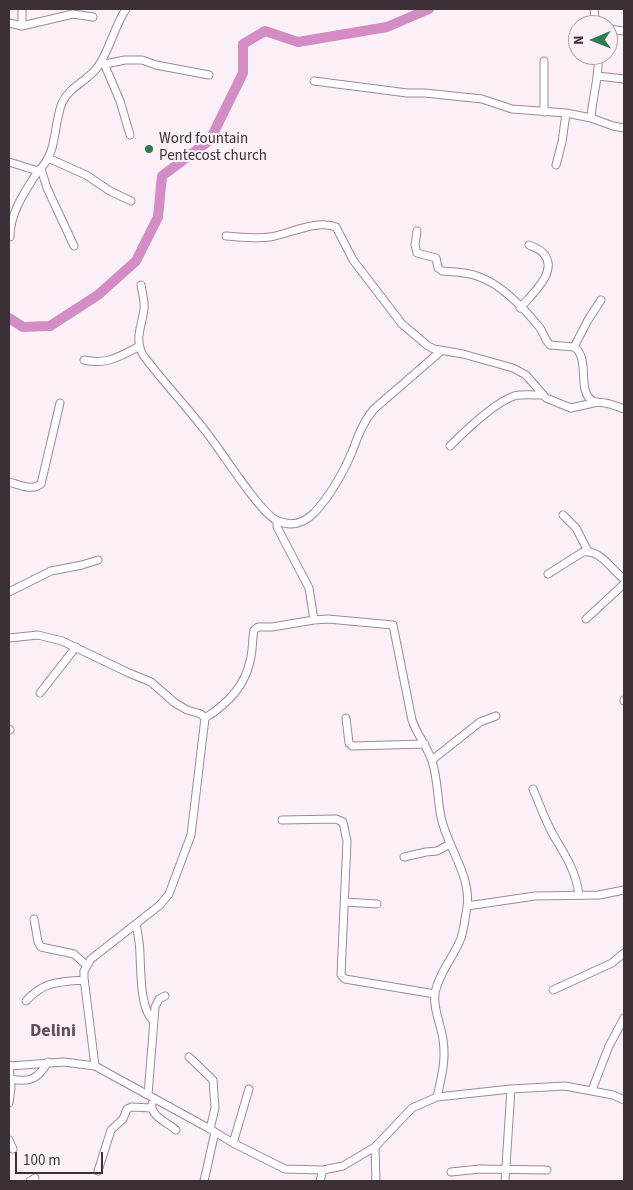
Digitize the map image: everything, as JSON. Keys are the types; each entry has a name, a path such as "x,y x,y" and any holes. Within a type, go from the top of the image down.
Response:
{"street":[{"path":"22,9 22,26"},
{"path":"10,237 13,214 48,158 54,142 62,104 71,90 90,76 103,62 117,24 126,9"},
{"path":"9,23 22,26 73,14 93,17"},
{"path":"103,62 142,60 156,65 209,75"},
{"path":"544,61 544,112"},
{"path":"103,62 120,102 130,135"},
{"path":"592,118 592,103 598,76 598,65"},
{"path":"598,76 624,79"},
{"path":"314,81 407,93 482,99 512,110 566,113 592,118 624,128"},
{"path":"556,165 562,142 566,113"},
{"path":"48,158 86,175 110,191 131,201"},
{"path":"9,162 40,170"},
{"path":"40,170 74,246"},
{"path":"226,236 270,237 308,227 326,225 336,227 353,260 402,324 428,346 441,351 463,354 513,368 526,375 541,394 554,402 571,408 598,402 624,409"},
{"path":"417,231 415,245 417,253 436,258 439,270 485,279 506,294 540,328 547,343 574,347 579,352 587,395 598,402"},
{"path":"520,308 543,280 548,267 547,259 542,251 529,245"},
{"path":"141,285 144,307 138,333 138,347 271,517 277,521 290,524 301,523 313,514 333,488 351,454 361,426 367,417 441,351"},
{"path":"574,347 580,333 602,300"},
{"path":"84,360 104,362 115,359 138,347"},
{"path":"450,446 464,432 501,403 516,396 541,394"},
{"path":"9,482 35,488 44,480 60,403"},
{"path":"563,516 576,528 588,551 603,559 624,579"},
{"path":"277,521 277,527 309,588 314,620"},
{"path":"548,574 588,551"},
{"path":"9,592 50,571 98,560"},
{"path":"586,619 624,584"},
{"path":"95,1066 84,980 86,965 166,899 191,836 205,718 228,701 243,680 250,661 254,630 258,627 272,627 314,620 393,625 414,729 425,744 432,760 440,815 463,877 467,906 462,936 439,980 435,994 435,1007 442,1033 444,1065 437,1097"},
{"path":"9,638 38,635 62,641 151,682 175,703 187,710 201,714 205,718"},
{"path":"40,693 76,647"},
{"path":"432,760 480,722 496,716"},
{"path":"346,718 349,743 352,746 425,744"},
{"path":"532,789 555,838 567,857 578,885 579,895"},
{"path":"282,820 336,819 343,822 347,841 341,975 345,979 435,994"},
{"path":"404,857 437,851 450,844"},
{"path":"467,906 535,896 599,895 624,890"},
{"path":"345,902 377,904"},
{"path":"34,919 38,942 41,947 74,954 86,965"},
{"path":"136,924 142,986 147,1014 154,1021"},
{"path":"553,990 612,963 624,953"},
{"path":"26,1001 35,991 52,983 84,980"},
{"path":"165,996 156,1002 151,1108 154,1113 176,1130"},
{"path":"592,1090 609,1046 624,1018"},
{"path":"189,1057 213,1080 215,1108 204,1181"},
{"path":"10,1079 25,1080 35,1078 40,1075 48,1062"},
{"path":"9,1103 9,1066 64,1062 95,1066 213,1130 233,1143 285,1169 323,1170 343,1166 376,1147 412,1108 437,1097 511,1089 565,1086 613,1094 624,1100"},
{"path":"233,1143 249,1089"},
{"path":"505,1181 511,1089"},
{"path":"98,1171 111,1130 123,1119 126,1109 132,1107 151,1108"},
{"path":"9,1140 14,1149"},
{"path":"376,1147 376,1181"},
{"path":"451,1172 480,1169 547,1170"},
{"path":"320,1181 323,1170"}],"waterway":[{"path":"9,318 23,327 50,326 98,295 136,261 158,217 162,176 210,140 243,73 243,44 265,31 298,42 387,27 429,9"}],"place":[{"name":"Word fountain Pentecost church","path":"149,149"}],"district":[{"name":"Delini","path":"53,1032"}]}
